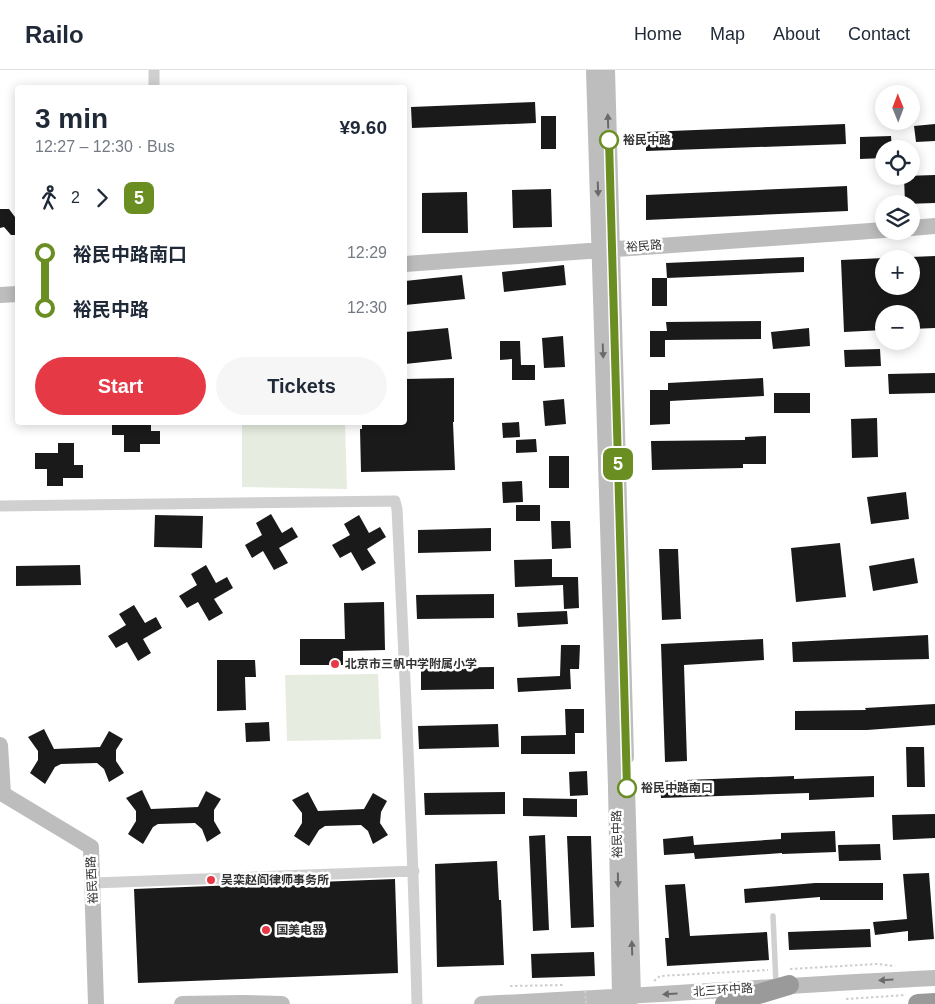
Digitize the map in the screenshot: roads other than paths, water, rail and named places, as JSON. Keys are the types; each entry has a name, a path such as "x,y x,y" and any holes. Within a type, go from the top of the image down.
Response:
{"highway":[{"path":"725,1004 782,986"},
{"path":"913,999 935,1003"}],"street":[{"path":"154,70 154,85"},
{"name":"裕民中路","path":"594,70 606,249"},
{"name":"裕民中路","path":"607,70 606,249 627,997"},
{"path":"920,227 935,226"},
{"name":"裕民路","path":"407,264 875,231"},
{"path":"0,295 15,294"},
{"path":"0,506 395,501 397,509 414,871 417,1004"},
{"name":"裕民西路","path":"0,745 4,794 91,847 96,1004"},
{"path":"93,883 414,871"},
{"name":"北三环中路","path":"482,1004 935,978"},
{"path":"182,1004 282,1004"}],"lane":[{"path":"773,916 782,986"}],"place":[{"name":"裕民中路","path":"609,140"},
{"name":"北京市三帆中学附属小学","path":"335,664"},
{"name":"裕民中路南口","path":"627,788"},
{"name":"吴栾赵阎律师事务所","path":"211,880"},
{"name":"国美电器","path":"266,930"}]}
